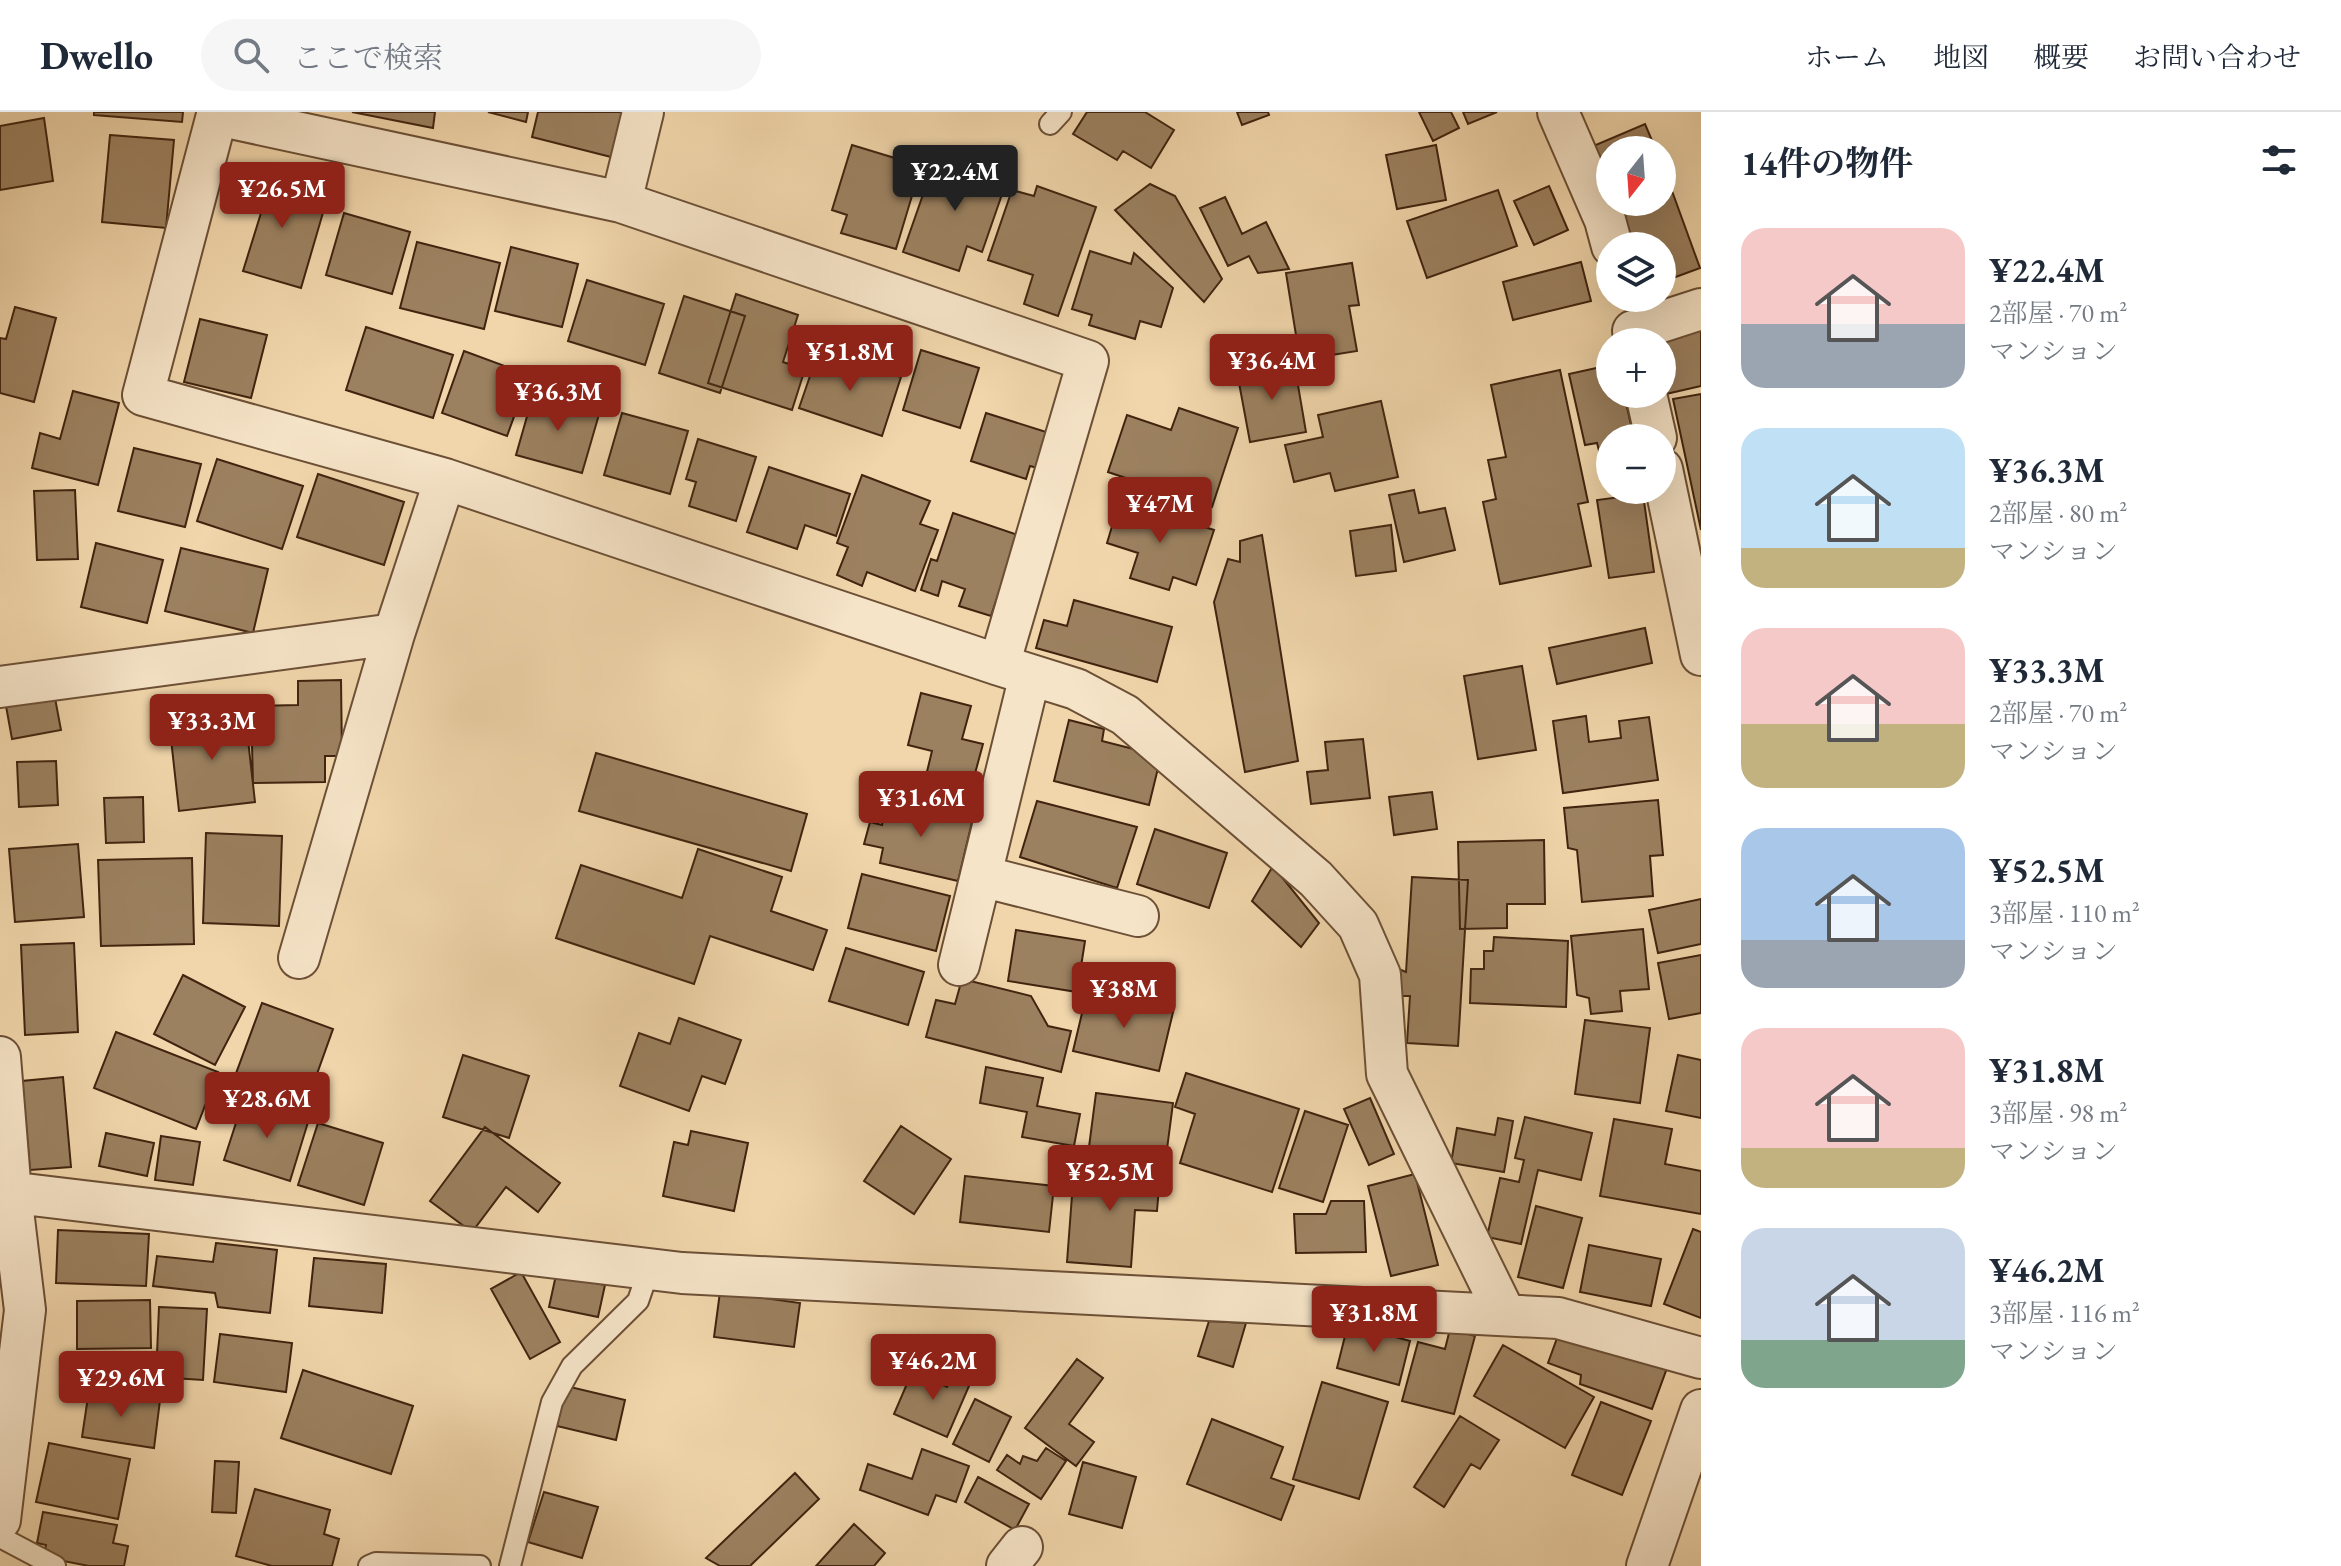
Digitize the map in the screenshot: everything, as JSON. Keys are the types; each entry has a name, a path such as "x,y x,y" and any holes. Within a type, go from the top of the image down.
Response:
{"street":[{"path":"621,202 643,112"},
{"path":"1558,112 1608,232"},
{"path":"959,965 981,876 1015,670 1088,361 621,202 217,115 143,395 445,479 1015,670 1076,689 1125,715 1316,879 1358,925 1380,975 1387,1074 1505,1314"},
{"path":"1631,324 1701,309"},
{"path":"299,958 394,634 445,479"},
{"path":"1669,504 1701,655"},
{"path":"0,687 394,634"},
{"path":"981,876 1138,916"},
{"path":"0,1057 5,1192 25,1310 5,1425 0,1520"},
{"path":"5,1192 682,1273 1558,1318 1701,1358"},
{"path":"1647,1566 1701,1410"}],"lane":[{"path":"510,1566 552,1402 572,1366 638,1301 649,1269"},
{"path":"0,1537 55,1566"},
{"path":"369,1566 376,1563 480,1566"}],"building":[{"path":"94,112 183,112 182,122 94,115"},
{"path":"352,112 435,112 433,128"},
{"path":"488,112 528,112 526,122"},
{"path":"538,112 627,112 615,158 532,137"},
{"path":"1087,112 1145,112 1174,130 1151,168 1123,151 1117,160 1073,134"},
{"path":"1237,112 1268,112 1269,115 1242,125"},
{"path":"1419,112 1451,112 1459,128 1433,141"},
{"path":"1463,112 1497,112 1468,124"},
{"path":"44,118 53,181 0,190 0,126"},
{"path":"1645,124 1650,136 1617,136"},
{"path":"110,135 174,140 166,228 102,222"},
{"path":"852,145 921,166 896,249 841,233 847,215 832,210"},
{"path":"1436,145 1446,200 1397,209 1386,155"},
{"path":"950,157 1008,177 982,252 967,246 959,271 903,252 934,163 946,168"},
{"path":"248,175 327,199 301,288 243,271 261,213 239,207"},
{"path":"1150,184 1175,196 1222,279 1204,302 1115,210"},
{"path":"1037,186 1096,207 1058,316 1024,304 1033,275 988,260 1012,190 1034,196"},
{"path":"1549,186 1568,230 1534,245 1514,201"},
{"path":"1498,190 1517,246 1427,278 1407,221"},
{"path":"1225,197 1242,234 1266,222 1289,269 1258,273 1249,256 1228,266 1200,208"},
{"path":"1676,202 1700,268 1676,277 1676,232 1630,232 1624,216 1676,216"},
{"path":"344,213 410,232 392,294 326,275"},
{"path":"417,242 500,263 484,329 400,308"},
{"path":"511,247 578,264 562,327 495,311"},
{"path":"1090,251 1131,264 1134,253 1173,288 1161,327 1140,321 1135,339 1089,325 1092,315 1072,309"},
{"path":"1581,262 1591,301 1513,320 1503,282"},
{"path":"1352,263 1359,305 1349,306 1357,351 1300,360 1286,273"},
{"path":"587,280 664,304 645,365 568,341"},
{"path":"736,294 798,315 783,362 805,369 792,410 708,383"},
{"path":"684,296 745,316 720,393 659,373"},
{"path":"15,307 56,318 34,402 0,393 0,338 6,339"},
{"path":"200,319 267,335 251,398 184,382"},
{"path":"1701,322 1701,386 1676,392 1676,335"},
{"path":"366,327 453,355 433,418 346,390"},
{"path":"819,350 901,377 882,436 799,408"},
{"path":"921,350 979,368 960,428 903,410"},
{"path":"464,351 529,375 507,436 442,413"},
{"path":"1294,362 1306,432 1250,442 1237,372"},
{"path":"1596,368 1596,408 1627,408 1631,424 1596,424 1596,443 1585,445 1569,374"},
{"path":"1560,370 1588,502 1578,504 1591,566 1500,584 1483,502 1496,499 1488,460 1506,457 1491,385"},
{"path":"73,391 119,403 98,485 32,468 40,433 60,439"},
{"path":"534,392 600,411 582,473 516,455"},
{"path":"1701,394 1701,530 1675,408 1676,398"},
{"path":"1381,401 1398,477 1335,491 1330,473 1294,482 1285,445 1323,437 1318,415"},
{"path":"1179,408 1238,428 1212,507 1108,472 1127,415 1171,430"},
{"path":"622,413 688,431 670,494 604,475"},
{"path":"986,413 1046,432 1049,422 1059,425 1045,470 1030,466 1026,479 971,461"},
{"path":"698,439 756,457 736,521 689,506 696,482 686,479"},
{"path":"134,448 201,464 185,527 118,511"},
{"path":"217,459 303,486 282,549 197,521"},
{"path":"769,467 850,494 836,536 805,525 797,549 747,532"},
{"path":"318,474 404,502 384,565 297,537"},
{"path":"862,475 930,501 920,524 938,530 915,591 867,572 862,586 837,575 848,547 837,543"},
{"path":"75,490 78,559 37,560 34,491"},
{"path":"1414,490 1419,513 1445,508 1455,550 1404,562 1389,495"},
{"path":"1120,500 1214,530 1196,585 1173,577 1169,590 1130,578 1138,553 1107,543"},
{"path":"1598,504 1644,504 1654,572 1609,578"},
{"path":"953,513 1018,535 991,616 959,606 965,589 942,581 938,596 921,590 931,559 937,561"},
{"path":"1391,525 1396,571 1356,576 1350,531"},
{"path":"1262,535 1298,761 1245,772 1214,602 1228,559 1240,562 1240,541"},
{"path":"96,543 163,560 147,623 81,607"},
{"path":"181,548 268,569 253,633 165,611"},
{"path":"1074,600 1172,627 1157,682 1036,648 1044,620 1067,626"},
{"path":"1645,628 1652,663 1557,684 1549,648"},
{"path":"1522,666 1536,750 1478,759 1464,676"},
{"path":"341,680 342,756 325,756 325,782 253,783 251,706 298,705 298,681"},
{"path":"921,693 971,706 962,739 983,744 970,792 925,780 932,751 908,745"},
{"path":"55,698 61,730 12,739 6,706"},
{"path":"245,713 255,802 179,811 169,721"},
{"path":"1586,716 1589,742 1621,738 1619,721 1649,717 1658,780 1563,793 1553,721"},
{"path":"1069,720 1104,729 1102,741 1161,756 1149,805 1054,781"},
{"path":"1363,739 1370,798 1311,804 1307,772 1328,770 1325,742"},
{"path":"596,753 807,814 791,871 579,811"},
{"path":"56,761 58,805 19,807 17,762"},
{"path":"1432,792 1437,829 1394,835 1389,797"},
{"path":"143,797 144,842 106,843 104,798"},
{"path":"888,797 973,818 958,881 880,863 883,848 864,844 870,822 882,825"},
{"path":"1658,800 1663,855 1650,856 1653,896 1582,902 1577,850 1568,848 1564,808"},
{"path":"1037,801 1137,827 1117,888 1020,857"},
{"path":"1155,829 1227,853 1209,908 1137,884"},
{"path":"206,833 282,836 279,926 203,923"},
{"path":"1544,840 1545,904 1507,904 1507,928 1460,929 1458,842"},
{"path":"78,844 84,917 15,922 9,849"},
{"path":"698,849 782,877 771,911 827,930 813,970 710,936 694,984 556,938 581,865 682,898"},
{"path":"192,858 194,944 101,946 98,860"},
{"path":"1273,866 1319,923 1301,947 1252,901"},
{"path":"862,874 950,896 936,951 848,928"},
{"path":"1412,877 1468,880 1458,1046 1407,1043 1410,996 1392,996 1394,967 1406,972"},
{"path":"1701,899 1701,944 1658,953 1649,910"},
{"path":"1643,929 1649,989 1620,991 1622,1011 1591,1014 1589,998 1577,995 1571,936"},
{"path":"1016,930 1085,941 1077,992 1008,981"},
{"path":"1494,937 1568,941 1566,1007 1470,1003 1471,969 1484,969 1484,951 1493,951"},
{"path":"74,943 78,1032 25,1035 21,945"},
{"path":"846,948 924,972 908,1025 829,1001"},
{"path":"1701,955 1701,1013 1669,1019 1658,963"},
{"path":"183,975 245,1007 215,1065 154,1034"},
{"path":"962,979 1031,996 1048,1026 1071,1031 1061,1072 926,1037 936,1000 955,1004"},
{"path":"1088,988 1174,1008 1159,1071 1073,1051"},
{"path":"262,1003 333,1029 303,1113 231,1087"},
{"path":"679,1018 741,1040 725,1084 702,1076 689,1111 620,1086 639,1033 670,1044"},
{"path":"1585,1020 1650,1028 1640,1103 1575,1094"},
{"path":"116,1032 218,1072 196,1129 94,1088"},
{"path":"463,1055 529,1076 509,1138 443,1117"},
{"path":"1678,1055 1701,1060 1701,1118 1666,1111"},
{"path":"986,1067 1043,1078 1037,1106 1080,1114 1074,1146 1022,1137 1027,1112 980,1103"},
{"path":"1186,1073 1299,1109 1272,1192 1180,1163 1195,1114 1175,1107"},
{"path":"63,1077 71,1167 30,1170 22,1081"},
{"path":"1096,1093 1173,1103 1166,1157 1089,1147"},
{"path":"244,1098 309,1119 290,1181 224,1160"},
{"path":"1370,1098 1394,1154 1369,1165 1344,1109"},
{"path":"1305,1111 1348,1125 1323,1202 1279,1188"},
{"path":"1525,1117 1592,1133 1581,1180 1538,1170 1521,1244 1487,1237 1500,1178 1519,1182 1524,1160 1515,1158"},
{"path":"1498,1118 1513,1121 1504,1172 1451,1163 1457,1128 1495,1135"},
{"path":"1614,1119 1672,1129 1665,1164 1701,1171 1701,1214 1600,1196"},
{"path":"318,1123 383,1143 364,1205 298,1185"},
{"path":"901,1126 951,1159 914,1214 864,1181"},
{"path":"485,1127 560,1183 538,1212 506,1187 472,1232 430,1201"},
{"path":"691,1131 748,1143 734,1211 663,1196 674,1142 688,1145"},
{"path":"106,1133 154,1143 147,1176 99,1166"},
{"path":"161,1136 200,1142 193,1185 155,1180"},
{"path":"1133,1160 1161,1162 1157,1211 1135,1210 1131,1267 1067,1262 1074,1169 1132,1174"},
{"path":"1415,1174 1438,1265 1391,1276 1368,1186"},
{"path":"965,1176 1054,1186 1049,1232 960,1222"},
{"path":"1331,1201 1364,1201 1366,1252 1296,1253 1294,1214 1326,1214"},
{"path":"1536,1206 1582,1218 1563,1288 1518,1277"},
{"path":"1693,1229 1701,1232 1701,1318 1664,1304"},
{"path":"58,1230 149,1234 146,1286 56,1283"},
{"path":"216,1243 277,1250 270,1313 218,1307 215,1293 153,1286 157,1256 213,1262"},
{"path":"1589,1245 1661,1259 1651,1306 1580,1292"},
{"path":"314,1258 386,1264 382,1313 309,1306"},
{"path":"521,1272 560,1342 530,1359 491,1289"},
{"path":"556,1275 605,1285 598,1317 549,1307"},
{"path":"720,1292 800,1303 794,1347 714,1337"},
{"path":"150,1300 151,1348 77,1349 77,1301"},
{"path":"159,1307 207,1309 203,1380 156,1377"},
{"path":"1209,1321 1246,1323 1233,1367 1198,1356"},
{"path":"1348,1324 1410,1341 1399,1385 1337,1368"},
{"path":"1450,1329 1475,1336 1454,1414 1402,1401 1418,1342 1445,1349"},
{"path":"1560,1330 1667,1368 1652,1409 1580,1384 1581,1375 1548,1363"},
{"path":"220,1334 292,1343 286,1392 214,1382"},
{"path":"1503,1345 1594,1397 1565,1448 1474,1396"},
{"path":"1077,1359 1103,1378 1069,1424 1094,1442 1076,1466 1025,1428"},
{"path":"303,1370 413,1406 391,1474 281,1438"},
{"path":"954,1371 972,1379 947,1437 894,1414 912,1372 947,1387"},
{"path":"1322,1382 1388,1402 1359,1499 1293,1479"},
{"path":"566,1386 625,1400 616,1440 557,1426"},
{"path":"89,1390 160,1400 154,1448 82,1437"},
{"path":"975,1399 1011,1417 989,1462 953,1444"},
{"path":"1601,1402 1651,1421 1622,1495 1572,1475"},
{"path":"1460,1416 1499,1440 1480,1469 1471,1464 1444,1507 1414,1487"},
{"path":"1212,1419 1283,1447 1271,1478 1294,1486 1281,1520 1187,1484"},
{"path":"49,1443 130,1459 118,1519 36,1502"},
{"path":"1046,1448 1066,1461 1041,1499 997,1470 1007,1455 1020,1464 1023,1456 1037,1461"},
{"path":"922,1449 969,1466 956,1502 936,1495 928,1515 860,1490 868,1464 912,1479"},
{"path":"215,1461 239,1462 236,1513 212,1512"},
{"path":"1083,1462 1136,1477 1122,1528 1069,1514"},
{"path":"795,1473 819,1499 750,1566 720,1566 706,1558"},
{"path":"978,1477 1029,1504 1015,1530 965,1502"},
{"path":"255,1489 330,1510 324,1534 339,1539 332,1566 272,1566 236,1556"},
{"path":"544,1492 598,1507 582,1558 528,1542"},
{"path":"43,1512 117,1525 113,1543 128,1546 124,1566 89,1566 43,1557 46,1545 37,1543"},
{"path":"854,1524 885,1553 874,1566 816,1566"}]}
